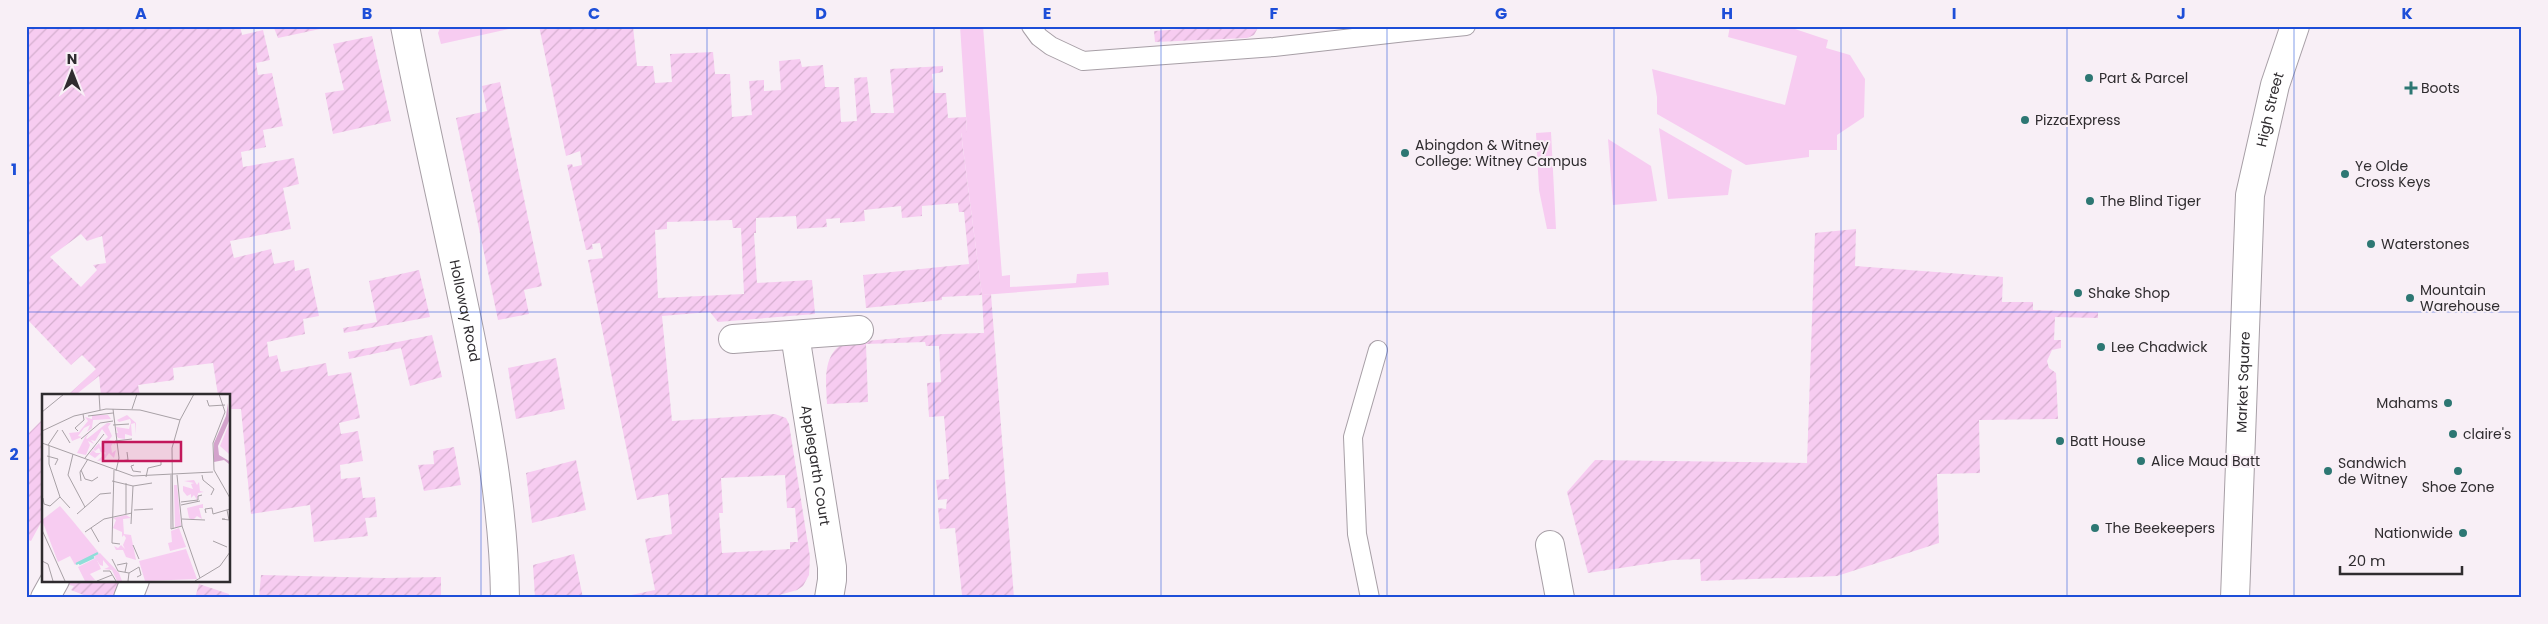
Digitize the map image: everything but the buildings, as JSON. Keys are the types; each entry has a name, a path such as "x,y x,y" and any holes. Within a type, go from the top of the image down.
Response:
{"street":[{"name":"Holloway Road","path":"405,26 494,454 504,549 505,598"},
{"name":"High Street","path":"2250,195 2275,84 2295,26"},
{"name":"Market Square","path":"2235,598 2250,195"},
{"path":"733,340 859,330"},
{"name":"Applegarth Court","path":"796,335 832,567 829,598"},
{"path":"1550,545 1560,598"},
{"path":"45,598 55,582"},
{"path":"128,598 134,582"}],"lane":[{"path":"1031,26 1039,37 1051,46 1083,61 1274,47 1405,29 1466,26"},
{"path":"1370,598 1357,534 1352,436 1378,350"}],"shaded area":[{"path":"26,26 240,26 242,35 263,30 270,60 256,63 258,75 272,73 283,126 263,130 266,147 241,152 243,167 294,158 299,184 283,188 291,229 230,241 234,258 271,249 274,264 294,260 295,271 309,268 319,316 303,319 305,334 267,342 269,357 277,355 281,372 326,363 328,376 351,372 360,418 339,423 341,434 358,431 363,461 340,465 341,479 360,477 363,498 375,497 377,517 365,518 368,536 314,542 310,505 251,514 241,409 230,409 230,394 218,394 213,363 173,368 174,380 138,385 140,394 101,394 99,376 78,394 69,394 96,369 82,355 71,365 26,318","holes":["81,234 87,241 102,236 106,263 93,265 97,270 81,287 50,257"]},
{"path":"281,26 334,26 278,38 274,28"},
{"path":"441,26 523,26 441,44 438,33"},
{"path":"539,26 633,26 637,66 653,66 655,83 672,82 670,54 713,52 715,74 730,74 732,117 752,115 749,81 764,80 764,91 781,90 779,61 800,59 802,67 823,65 825,87 839,87 841,122 857,121 854,78 867,77 871,113 894,113 890,69 943,66 943,72 932,74 934,93 946,93 948,118 966,117 967,132 961,133 982,295 942,297 942,300 866,308 863,275 969,264 964,212 959,212 958,203 922,206 922,216 902,218 901,206 864,210 865,221 840,223 840,218 826,219 827,227 797,229 796,216 756,218 756,233 754,233 757,283 812,280 815,314 718,322 710,312 662,316 672,421 775,414 786,418 789,424 810,557 809,575 803,586 797,590 776,596 617,598 655,590 645,539 672,534 668,494 637,500 588,260 603,258 600,243 592,244 593,249 586,250 567,165 572,164 573,167 582,165 580,151 566,156","holes":["732,220 733,228 741,228 744,294 658,298 655,230 667,229 667,222","785,475 787,508 795,508 798,542 790,542 790,549 722,553 719,513 723,513 721,478"]},
{"path":"960,26 983,26 1002,276 1010,275 1010,287 1076,283 1077,274 1108,272 1109,285 982,295 961,132 967,131"},
{"path":"1224,26 1259,26 1254,35 1247,38 1155,42 1154,31"},
{"path":"1730,26 1786,26 1828,40 1826,48 1850,55 1865,79 1864,117 1837,135 1837,150 1809,150 1809,157 1746,165 1657,114 1657,97 1652,69 1785,105 1797,56 1728,37"},
{"path":"372,36 391,121 333,134 325,93 344,90 333,44"},
{"path":"500,82 542,286 524,290 529,314 498,320 456,118 487,111 482,86"},
{"path":"1659,128 1732,170 1728,195 1668,199"},
{"path":"1551,132 1556,229 1547,229 1539,190 1536,133"},
{"path":"1608,139 1651,166 1657,201 1613,205"},
{"path":"1856,229 1855,266 2003,277 2002,302 2033,302 2033,310 2098,312 2098,318 2055,317 2054,340 2061,340 2061,348 2052,350 2047,361 2049,368 2056,373 2058,419 1979,420 1980,473 1937,474 1939,543 1837,576 1701,581 1700,559 1673,560 1588,573 1567,492 1595,460 1807,463 1815,233"},
{"path":"419,270 430,317 344,333 343,328 377,322 369,281"},
{"path":"991,294 1014,598 948,598 962,595 955,528 940,529 938,508 946,509 947,499 938,500 936,480 949,479 944,416 929,417 927,383 941,382 939,346 926,346 925,342 866,344 868,402 827,404 827,370 832,354 844,343 944,334 984,333 982,295"},
{"path":"432,335 442,377 410,386 401,348 349,359 348,352"},
{"path":"556,358 565,409 516,419 508,368"},
{"path":"42,420 42,521 31,541 26,539 26,436"},
{"path":"454,447 461,485 424,491 418,465 434,464 433,451"},
{"path":"576,460 586,510 532,523 526,473"},
{"path":"574,554 583,598 535,598 533,565"},
{"path":"261,575 384,578 441,577 441,595 458,598 259,598"},
{"path":"68,582 122,582 116,598 91,598 71,590 74,586 69,585"},
{"path":"199,584 229,594 228,598 195,598"}],"place":[{"name":"Part & Parcel","path":"2089,78"},
{"name":"Boots","path":"2411,88"},
{"name":"PizzaExpress","path":"2025,120"},
{"name":"Abingdon & Witney College: Witney Campus","path":"1405,153"},
{"name":"Ye Olde Cross Keys","path":"2345,174"},
{"name":"The Blind Tiger","path":"2090,201"},
{"name":"Waterstones","path":"2371,244"},
{"name":"Shake Shop","path":"2078,293"},
{"name":"Mountain Warehouse","path":"2410,298"},
{"name":"Lee Chadwick","path":"2101,347"},
{"name":"Mahams","path":"2448,403"},
{"name":"claire's","path":"2453,434"},
{"name":"Batt House","path":"2060,441"},
{"name":"Alice Maud Batt","path":"2141,461"},
{"name":"Sandwich de Witney","path":"2328,471"},
{"name":"Shoe Zone","path":"2458,471"},
{"name":"The Beekeepers","path":"2095,528"},
{"name":"Nationwide","path":"2463,533"}]}
